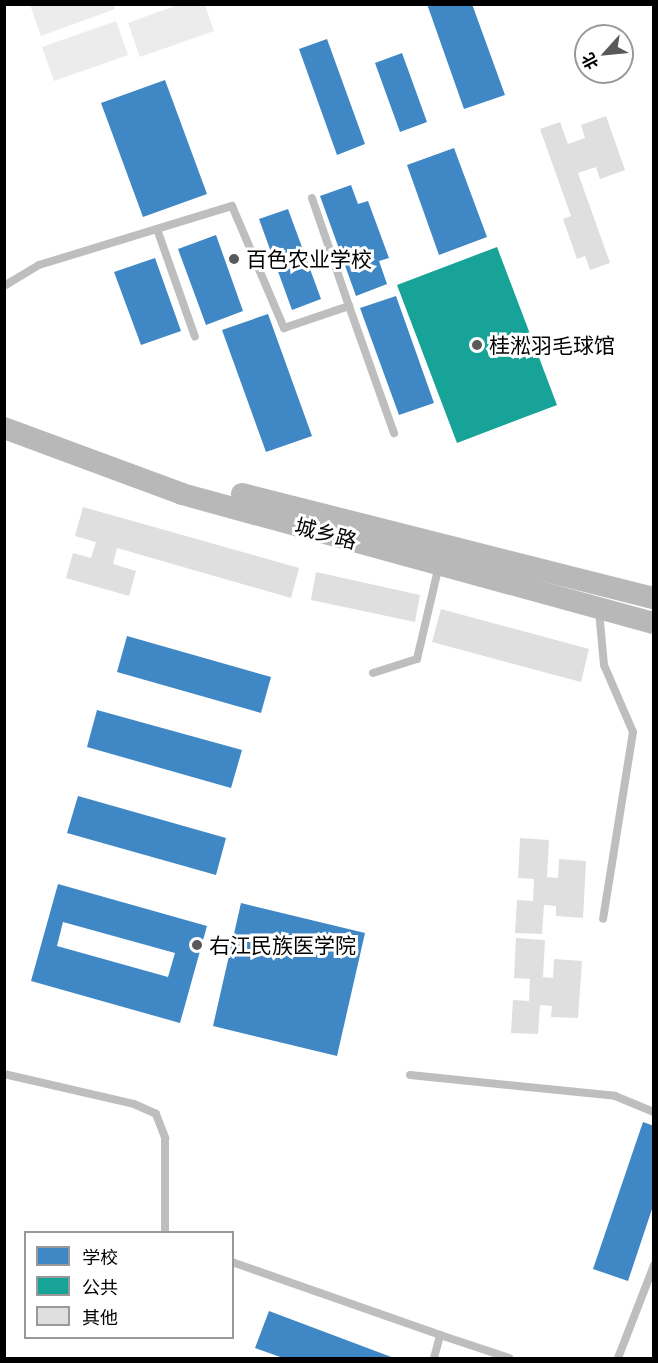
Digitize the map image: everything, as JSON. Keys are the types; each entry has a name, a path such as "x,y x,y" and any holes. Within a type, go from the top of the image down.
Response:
{"main road":[{"name":"城乡路","path":"4,411 186,480 654,598"},
{"name":"城乡路","path":"4,428 182,494 654,623"}],"lane":[{"path":"312,198 394,433"},
{"path":"4,286 39,266 232,206 284,328 349,306"},
{"path":"157,229 195,337"},
{"path":"372,673 417,659 439,564"},
{"path":"599,608 604,665 633,732 603,919"},
{"path":"4,1074 134,1104 156,1114 165,1138 165,1231"},
{"path":"410,1075 615,1096 654,1112"},
{"path":"234,1263 509,1359"},
{"path":"618,1359 654,1265"},
{"path":"434,1359 440,1335"}],"shaded area":[{"path":"180,4 205,5 214,31 140,57 128,23"},
{"path":"30,5 114,5 115,9 41,36"},
{"path":"116,21 128,55 54,81 42,47"}],"building: 学校":[{"path":"427,4 472,4 505,95 464,109"},
{"path":"327,39 365,144 337,155 299,49"},
{"path":"402,53 427,122 400,132 375,63"},
{"path":"165,80 207,194 143,217 101,103"},
{"path":"454,148 487,237 439,255 407,165"},
{"path":"351,185 358,204 368,201 389,258 379,261 387,284 356,296 320,196"},
{"path":"288,209 321,299 292,310 259,219"},
{"path":"216,235 243,311 206,325 178,249"},
{"path":"155,258 181,331 141,345 114,272"},
{"path":"396,296 434,403 399,415 360,308"},
{"path":"268,314 312,436 266,452 222,330"},
{"path":"127,636 271,677 261,713 117,672"},
{"path":"97,710 242,750 231,788 87,747"},
{"path":"78,796 226,838 216,875 67,833"},
{"path":"58,884 207,926 180,1023 31,981","holes":["63,922 175,953 168,977 57,946"]},
{"path":"241,903 365,933 337,1056 213,1026"},
{"path":"643,1122 654,1126 654,1203 628,1281 593,1269"},
{"path":"269,1311 394,1358 283,1358 255,1348"}],"building: 公共":[{"name":"桂淞羽毛球馆","path":"497,247 557,405 457,443 397,285"}],"building: 其他":[{"path":"606,116 625,170 600,179 596,167 578,173 610,263 590,270 585,256 577,259 563,219 571,216 540,129 560,122 568,144 585,138 581,125"},
{"path":"83,507 299,568 291,598 117,548 113,564 136,571 129,596 66,578 73,553 91,558 96,542 75,536"},
{"path":"316,572 420,595 415,622 311,600"},
{"path":"441,609 589,649 581,682 432,642"},
{"path":"520,838 549,840 547,877 558,878 559,859 586,861 583,918 556,916 556,906 544,905 542,934 515,933 517,900 533,901 534,879 518,878"},
{"path":"516,938 545,940 543,977 553,978 554,959 582,961 578,1018 551,1017 552,1006 540,1005 538,1034 511,1033 513,1000 529,1001 530,979 514,978"}],"place":[{"name":"百色农业学校","path":"234,259"},
{"name":"桂淞羽毛球馆","path":"477,345"},
{"name":"右江民族医学院","path":"197,945"}]}
